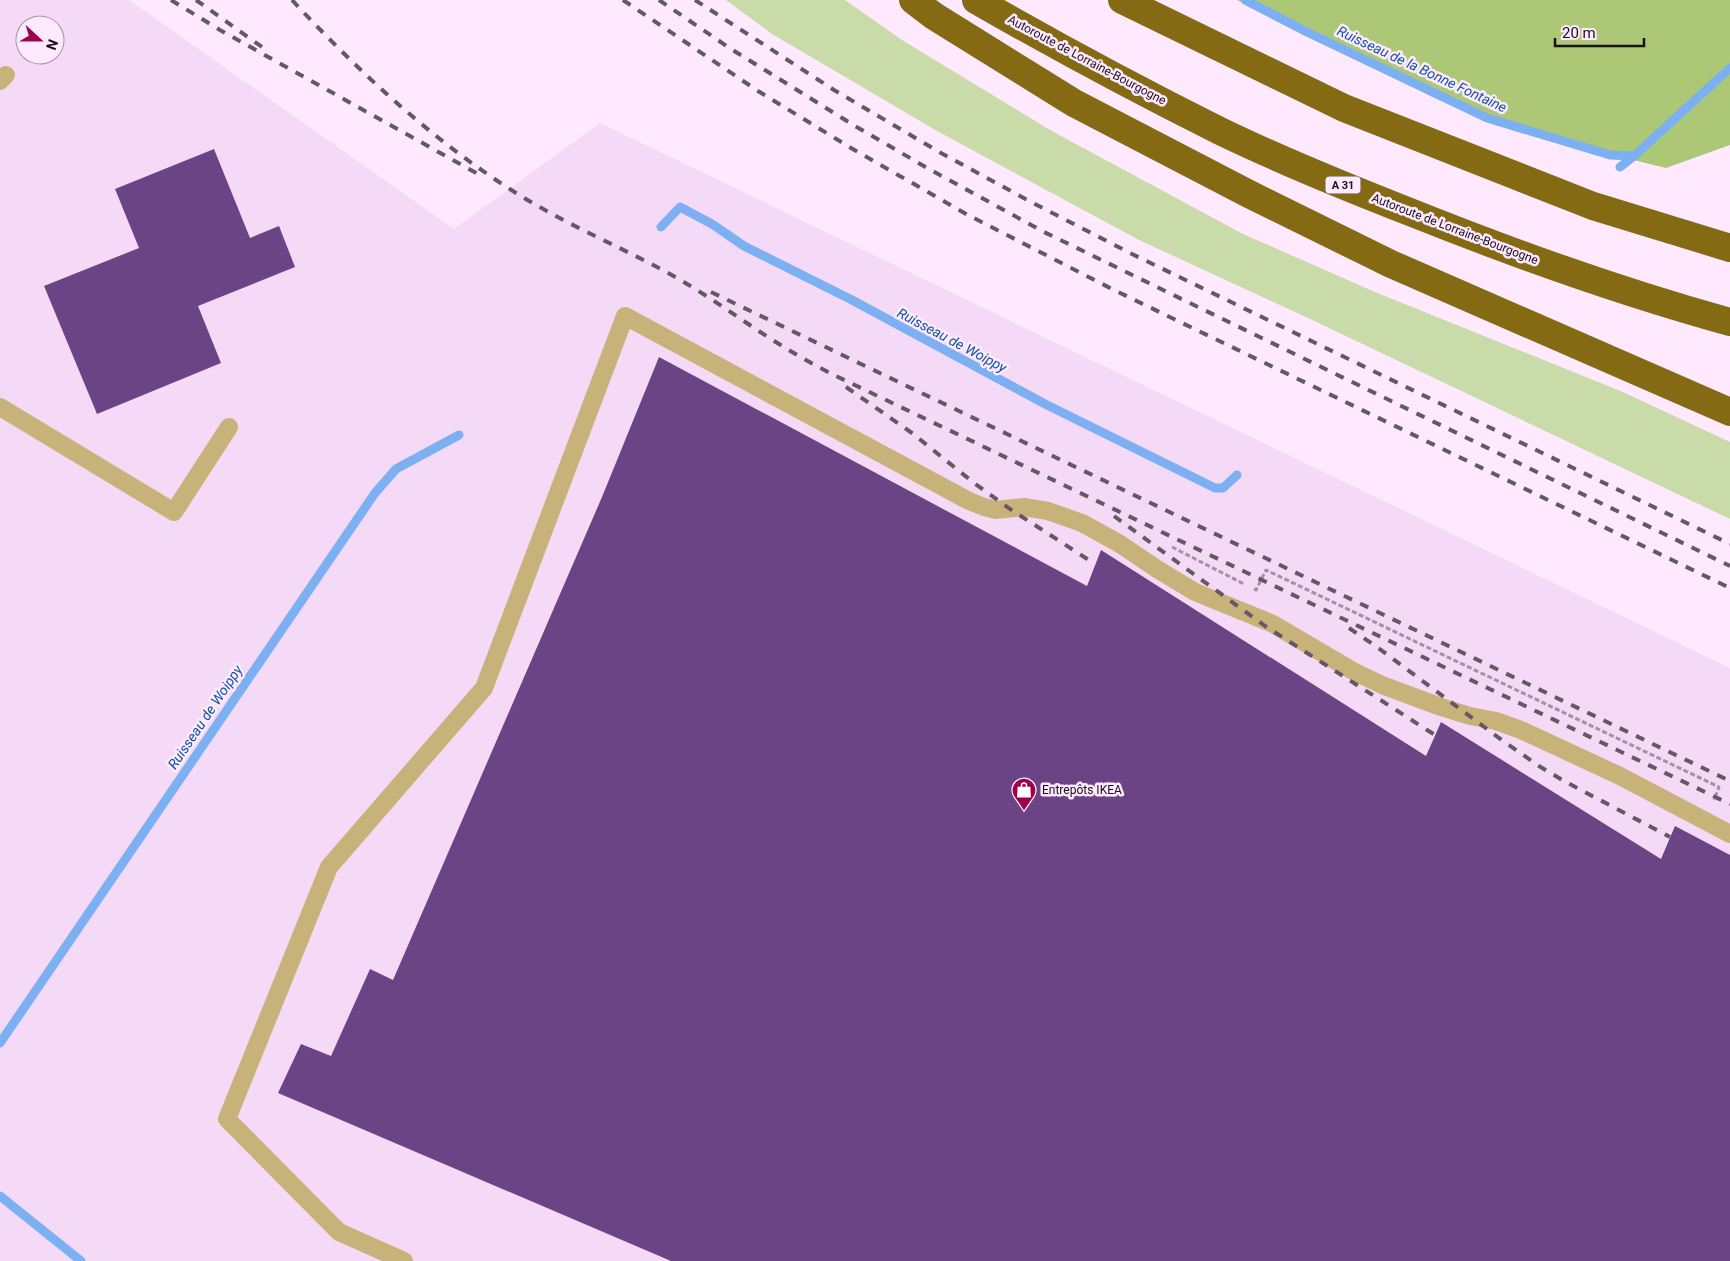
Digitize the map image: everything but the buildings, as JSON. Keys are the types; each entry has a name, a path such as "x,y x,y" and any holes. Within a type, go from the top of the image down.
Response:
{"highway":[{"path":"912,0 934,16 1074,103 1249,194 1391,264 1730,412"},
{"name":"Autoroute de Lorraine-Bourgogne","path":"976,0 1061,48 1213,127 1336,183 1503,249 1661,303 1730,322"},
{"path":"1122,0 1344,108 1594,206 1730,248"}],"lane":[{"path":"404,1261 339,1232 227,1119 329,867 484,688 625,316 969,501 996,510 1024,507 1048,510 1082,523 1120,544 1194,592 1274,624 1354,671 1382,685 1441,707 1470,716 1496,721 1521,730 1620,776 1730,834"},
{"path":"0,407 174,512 229,427"}],"path":[{"path":"1157,569 1171,547 1256,590 1266,570 1719,786 1704,821"}],"shaded area":[{"path":"0,0 129,0 454,229 600,123 1730,668 1730,1261 0,1261"}],"green space":[{"path":"726,0 845,0 902,40 1050,130 1243,234 1375,292 1623,392 1730,442 1730,519 1308,318 1139,240 937,131 772,34"},
{"path":"1237,0 1730,0 1730,145 1666,168 1532,135 1437,99"}],"waterway":[{"name":"Ruisseau de la Bonne Fontaine","path":"1245,0 1307,32 1487,118 1610,155 1634,156 1620,167"},
{"name":"Ruisseau de Woippy","path":"1634,156 1730,68"},
{"name":"Ruisseau de Woippy","path":"661,227 680,207 712,224 744,246 852,300 1047,405 1215,488 1223,488 1237,475"},
{"name":"Ruisseau de Woippy","path":"0,1043 375,493 396,469 459,435"},
{"name":"Ruisseau de Woippy","path":"0,1196 81,1261"}],"railway":[{"path":"171,0 220,30 478,174"},
{"path":"196,0 262,47"},
{"path":"292,0 344,54 400,106 458,153 489,175 559,218 677,278 808,361 1730,804"},
{"path":"623,0 758,91 851,148 968,215 1114,290 1730,588"},
{"path":"659,0 731,49 855,126 1044,232 1730,566"},
{"path":"695,0 834,90 941,153 1033,203 1132,254 1730,544"},
{"path":"711,292 1730,781"},
{"path":"846,387 912,433 974,483 1010,509 1095,564"},
{"path":"1114,516 1265,626 1435,735"},
{"path":"1349,628 1539,766 1670,837"}],"place":[{"name":"Entrepôts IKEA","path":"1024,811"}]}
